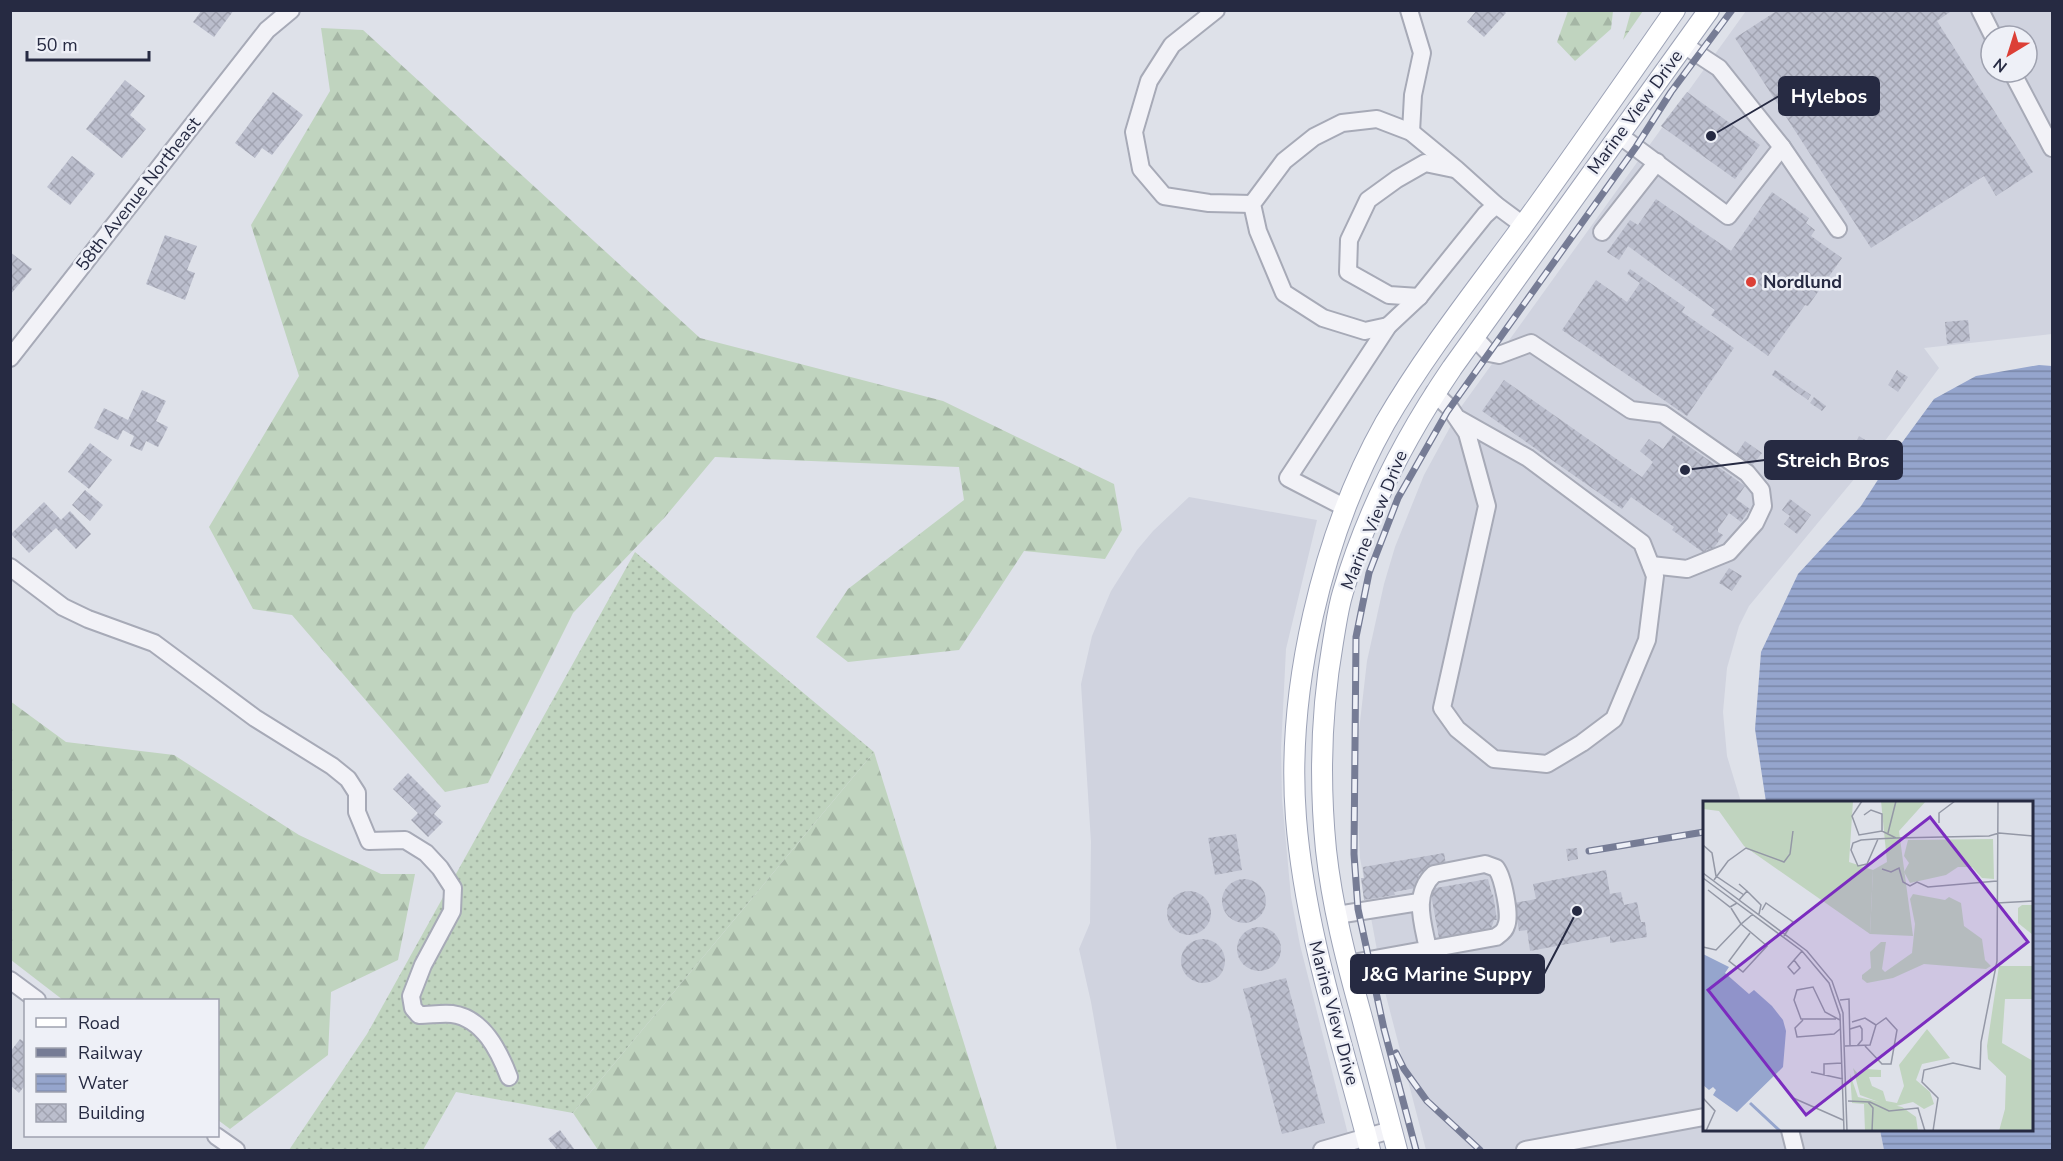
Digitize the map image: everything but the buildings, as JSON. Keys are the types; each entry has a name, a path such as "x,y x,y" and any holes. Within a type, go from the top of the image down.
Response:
{"main road":[{"name":"Marine View Drive","path":"1368,1144 1315,943 1304,889 1296,816 1295,754 1298,705 1319,590 1346,508 1365,462 1386,421 1436,344 1675,10"},
{"name":"Marine View Drive","path":"1397,1150 1347,964 1336,915 1326,850 1322,768 1323,705 1342,594 1361,541 1392,469 1434,393 1708,10"}],"street":[{"name":"58th Avenue Northeast","path":"10,358 267,30 291,10"},
{"path":"1216,10 1172,45 1149,81 1134,132 1141,169 1164,196 1209,202 1252,204"},
{"path":"1409,10 1422,53 1413,95 1411,132"},
{"path":"1980,10 1987,24"},
{"path":"1684,45 1719,68 1782,147 1838,229"},
{"path":"2018,84 2052,148"},
{"path":"1388,326 1365,331 1323,318 1284,293 1258,231 1252,204 1284,161 1314,137 1342,123 1377,119 1411,132 1496,206 1523,225"},
{"path":"1619,135 1728,216 1782,147"},
{"path":"1602,232 1657,162"},
{"path":"1419,297 1389,295 1348,272 1349,240 1368,200 1397,179 1425,163 1456,169"},
{"path":"1346,508 1287,478 1388,326 1419,297 1485,214 1496,206"},
{"path":"1474,337 1489,353 1499,355 1531,343 1631,410 1663,414 1747,473 1761,490 1763,506 1755,523 1729,552 1687,569 1651,565"},
{"path":"1434,393 1450,408 1467,434 1487,506 1442,708 1457,729 1494,759 1547,764 1582,743 1614,718 1647,640 1655,576 1642,543 1528,458 1457,418"},
{"path":"10,567 63,607 88,619 154,643 255,717 332,766 348,779 357,793 357,812 369,841 405,840 426,853 440,868 453,888 452,911 423,965 411,996 413,1008 419,1015 450,1014 472,1020 490,1040 509,1077"},
{"path":"1347,964 1496,937 1507,925 1508,916 1500,873 1496,868 1485,864 1434,874 1426,884 1419,903 1428,949"},
{"path":"1336,915 1419,903"},
{"path":"10,980 36,999"},
{"path":"1525,1150 1703,1117"},
{"path":"1322,1150 1368,1144 1391,1130"},
{"path":"1790,1131 1795,1150"},
{"path":"217,1137 236,1150"}],"shaded area":[{"path":"1746,11 2052,11 2052,334 1924,348 1939,368 1879,449 1749,606 1739,626 1727,668 1723,712 1727,756 1741,801 1703,801 1703,1131 1880,1131 1884,1150 1426,1150 1384,988 1360,858 1356,779 1358,739 1367,661 1384,584 1395,547 1424,475 1461,407"},
{"path":"1189,497 1317,520 1286,649 1281,749 1282,799 1291,897 1300,945 1352,1150 1117,1150 1091,1002 1079,949 1090,923 1091,842 1081,684 1092,636 1111,591 1137,550 1153,531"}],"green space":[{"path":"1568,11 1613,11 1611,29 1575,61 1557,42"},
{"path":"1631,11 1643,11 1623,40"},
{"path":"321,28 363,30 700,338 943,401 1114,484 1122,530 1105,559 1024,551 959,650 848,662 816,637 848,589 964,500 959,467 715,457 665,517 573,613 488,783 445,792 292,615 253,609 209,527 299,376 251,225 330,91"},
{"path":"635,552 874,752 573,1113 456,1092 423,1150 289,1150 367,1034"},
{"path":"10,701 66,742 174,755 299,835 381,874 415,874 398,960 331,992 328,1055 230,1129 219,1121 219,999 62,999 11,960"},
{"path":"874,752 997,1150 598,1150 573,1113"}],"water":[{"path":"2039,365 2052,366 2052,1150 1884,1150 1880,1131 2033,1131 2033,801 1766,801 1755,729 1761,652 1798,574 1861,506 1901,444 1934,399 1976,376"}],"railway":[{"path":"1416,1150 1384,1029 1358,909 1354,854 1356,637 1369,573 1398,498 1447,412 1636,147 1671,92 1732,10"},
{"path":"1589,851 1703,832"},
{"path":"1396,1053 1404,1069 1427,1101 1480,1150"}],"place":[{"name":"Hylebos","path":"1711,136"},
{"name":"Nordlund","path":"1751,282"},
{"name":"Streich Bros","path":"1685,470"},
{"name":"J&G Marine Suppy","path":"1577,911"}]}
